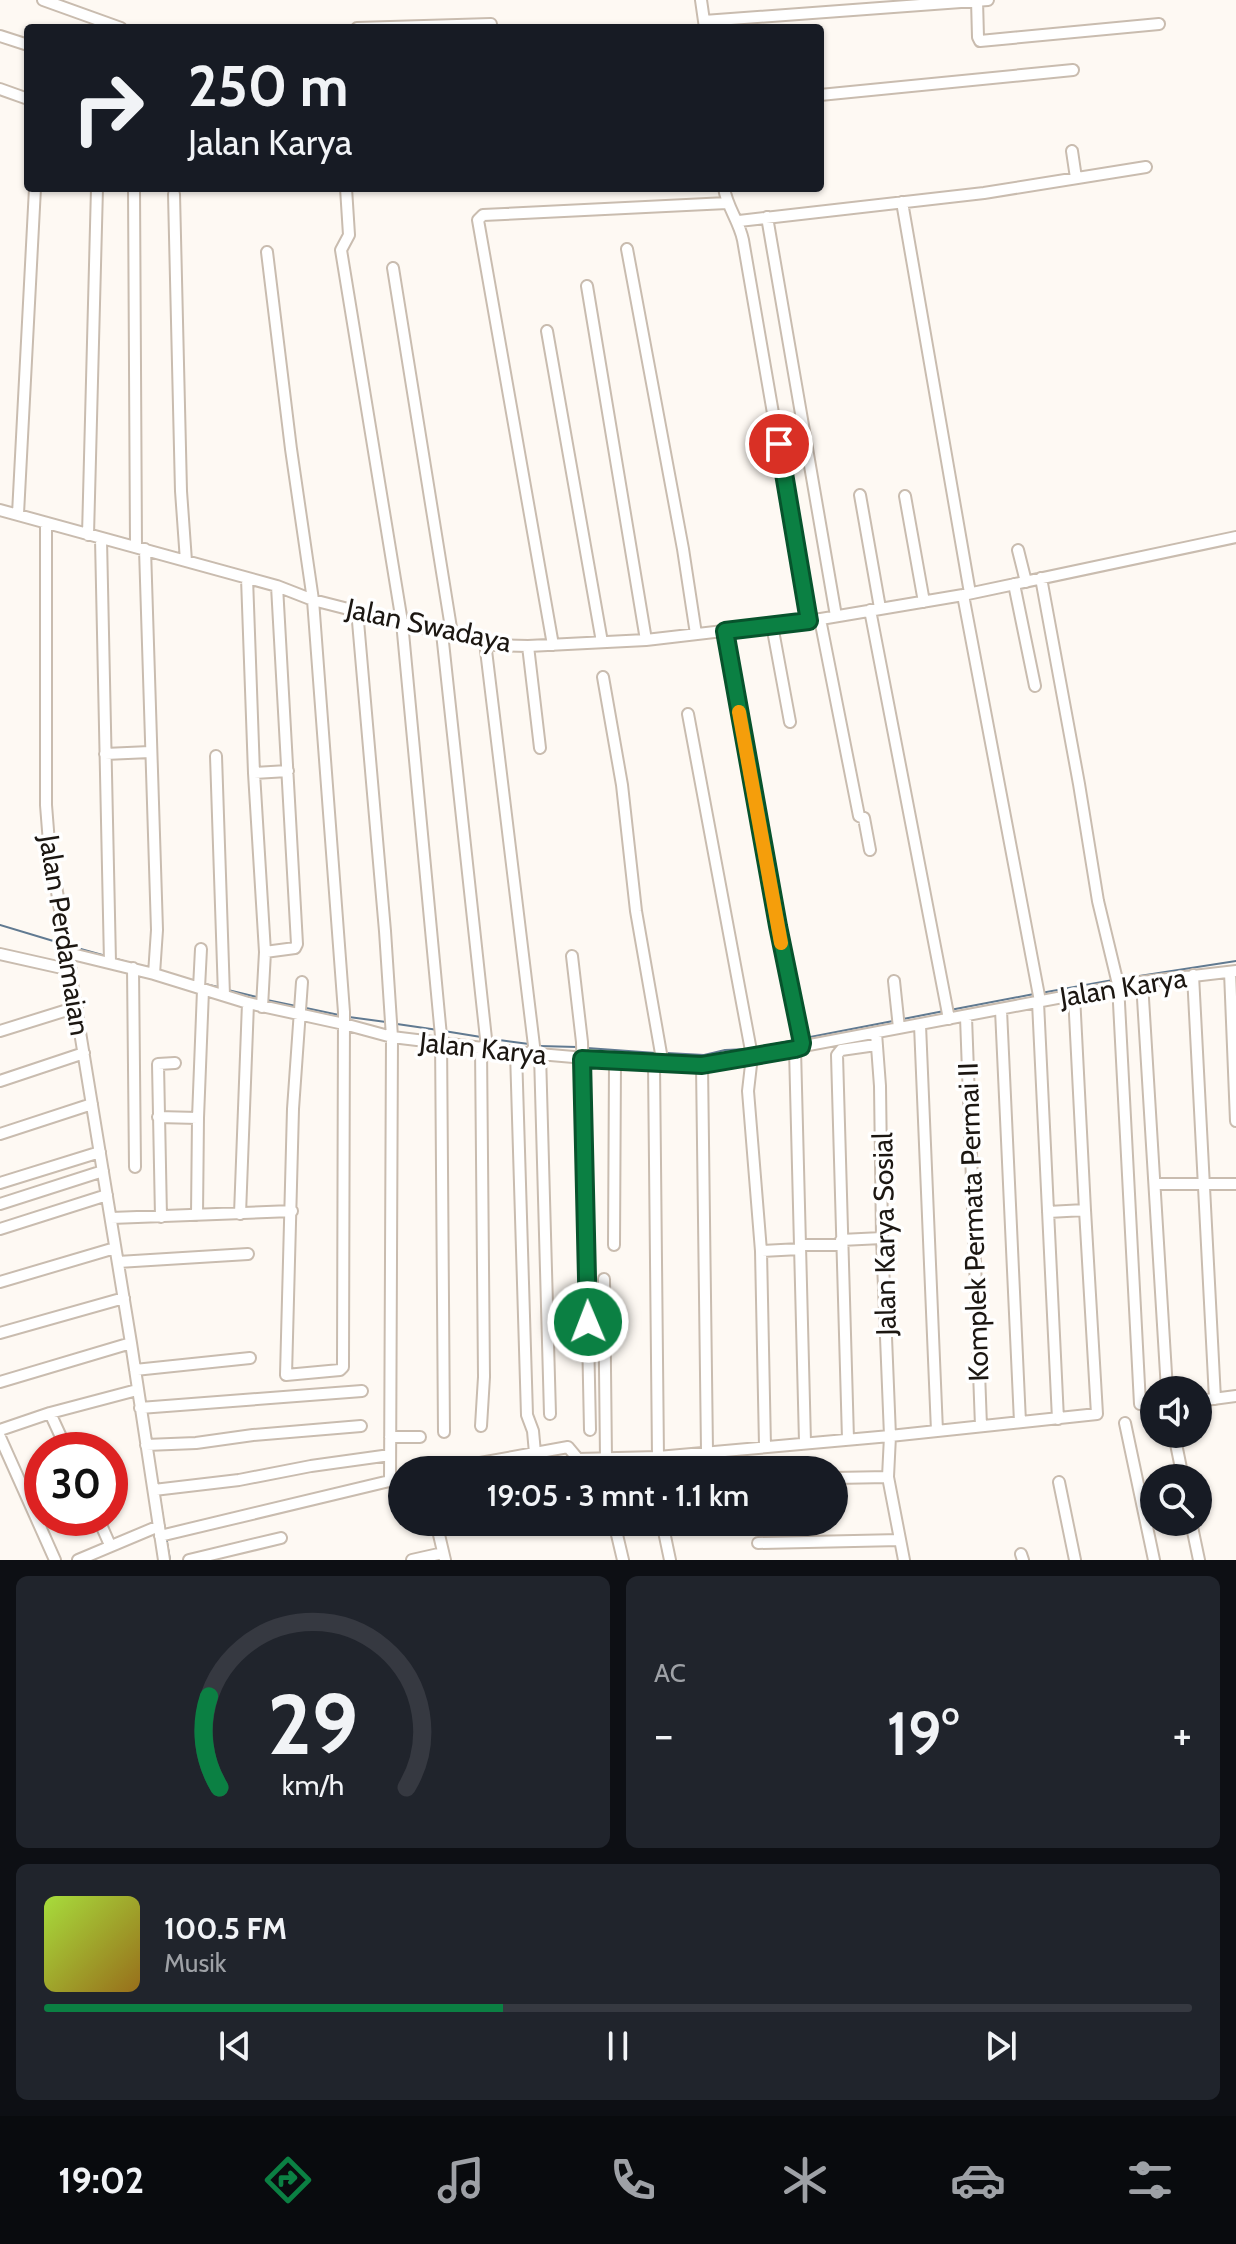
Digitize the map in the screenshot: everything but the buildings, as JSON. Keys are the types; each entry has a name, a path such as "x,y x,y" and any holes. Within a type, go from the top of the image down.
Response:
{"street":[{"path":"43,0 110,24"},
{"path":"701,0 704,24 988,0"},
{"path":"977,0 980,41 1159,24"},
{"path":"0,36 24,44"},
{"path":"824,95 1073,70"},
{"path":"0,89 24,98"},
{"path":"1072,151 1076,178"},
{"path":"739,221 984,193 1146,167"},
{"path":"18,514 35,192"},
{"path":"88,535 97,192"},
{"path":"134,192 140,548 150,752 155,970"},
{"path":"346,192 349,235 341,250 402,622 441,1035 444,1432"},
{"path":"725,192 727,203 739,221 815,620 859,816 864,818 870,850"},
{"path":"174,194 181,491 186,561"},
{"path":"902,202 966,594 1039,1000 1058,1419"},
{"path":"553,645 479,217 727,203"},
{"path":"767,217 836,616"},
{"path":"627,249 696,634"},
{"path":"267,252 313,600 344,1019 343,1367 340,1370 286,1375"},
{"path":"393,268 447,634 485,1031 484,1377 481,1426"},
{"path":"587,286 646,640"},
{"path":"547,331 602,642"},
{"path":"860,495 875,609 948,1014"},
{"path":"905,496 924,602"},
{"path":"0,510 46,524"},
{"name":"Jalan Swadaya","path":"46,524 277,586 313,600 447,634 528,646 646,640 815,620 966,594 1236,537"},
{"name":"Jalan Perdamaian","path":"46,524 46,805 51,859 70,951 140,1408 150,1444 164,1560"},
{"path":"101,539 110,958"},
{"path":"1018,550 1026,582"},
{"path":"247,578 265,952 263,1001"},
{"path":"1041,578 1098,901 1118,986 1140,1404"},
{"path":"1014,584 1035,686"},
{"path":"265,952 295,948 297,944 277,586"},
{"path":"154,1490 239,1480 390,1455 391,1029 357,610"},
{"path":"772,625 790,722"},
{"path":"725,631 800,1043 800,1247 805,1442"},
{"path":"485,642 536,1048 550,1414"},
{"path":"528,646 540,748"},
{"path":"603,677 622,785 636,911 659,1047 658,1456"},
{"path":"688,714 751,1051 748,1091 761,1251 765,1446"},
{"path":"105,754 150,752"},
{"path":"216,756 224,991"},
{"path":"254,773 288,771"},
{"path":"197,1215 201,949"},
{"name":"Jalan Karya","path":"70,951 110,958 133,968 155,970 201,989 224,991 248,1003 263,1001 516,1052 536,1048 582,1051 615,1061 702,1065 751,1051 800,1043 876,1039 899,1024 920,1025 948,1014 966,1017 1118,986 1233,971"},
{"path":"0,954 71,970"},
{"path":"572,956 582,1051 590,1430"},
{"path":"133,968 135,1167"},
{"path":"1233,971 1236,1121"},
{"path":"1193,975 1215,1399"},
{"path":"894,981 899,1024"},
{"path":"288,1397 293,1109 302,982"},
{"path":"1142,982 1166,1376"},
{"path":"666,1456 1097,1414 1074,995"},
{"path":"240,1214 248,1003"},
{"path":"0,1031 77,1007"},
{"path":"1001,1010 1020,1422"},
{"name":"Komplek Permata Permai II","path":"966,1017 981,1426"},
{"path":"920,1025 937,1431"},
{"path":"848,1439 837,1055 841,1050 876,1039"},
{"name":"Jalan Karya Sosial","path":"876,1039 890,1436 888,1477 904,1560"},
{"path":"516,1052 527,1415 533,1431 535,1453"},
{"path":"0,1081 84,1053"},
{"path":"614,1245 615,1061"},
{"path":"161,1217 158,1064 175,1063"},
{"path":"702,1065 707,1451"},
{"path":"0,1134 92,1104"},
{"path":"158,1117 198,1118"},
{"path":"0,1183 100,1152"},
{"path":"0,1204 103,1171"},
{"path":"1155,1184 1236,1184"},
{"path":"0,1229 107,1195"},
{"path":"1048,1212 1085,1210"},
{"path":"111,1218 292,1211"},
{"path":"761,1251 882,1238"},
{"path":"0,1282 115,1248"},
{"path":"118,1262 248,1254"},
{"path":"604,1279 606,1456"},
{"path":"0,1333 124,1298"},
{"path":"0,1382 131,1343"},
{"path":"135,1370 250,1358"},
{"path":"0,1430 137,1390"},
{"path":"140,1408 362,1391"},
{"path":"1212,1399 1236,1396"},
{"path":"50,1413 59,1432"},
{"path":"1125,1423 1154,1560"},
{"path":"150,1444 196,1443 361,1426"},
{"path":"0,1437 55,1560"},
{"path":"390,1437 420,1437"},
{"path":"518,1456 568,1447 576,1456"},
{"path":"848,1478 888,1477"},
{"path":"78,1560 110,1545 159,1531 388,1481"},
{"path":"1059,1482 1075,1560"},
{"path":"106,1536 110,1545"},
{"path":"412,1560 444,1557 439,1536"},
{"path":"617,1536 623,1560"},
{"path":"665,1536 670,1560"},
{"path":"1194,1536 1199,1560"},
{"path":"189,1560 281,1538"},
{"path":"758,1543 900,1540"}],"waterway":[{"path":"0,925 60,943"},
{"path":"70,946 106,956"},
{"path":"113,958 141,966"},
{"path":"1120,979 1236,961"},
{"path":"170,974 195,981"},
{"path":"1041,993 1113,980"},
{"path":"205,984 218,987"},
{"path":"228,990 257,997"},
{"path":"950,1010 1034,994"},
{"path":"267,1000 296,1006"},
{"path":"306,1008 339,1015"},
{"path":"903,1019 944,1011"},
{"path":"349,1017 386,1022"},
{"path":"805,1038 893,1021"},
{"path":"397,1024 438,1030"},
{"path":"444,1031 481,1037"},
{"path":"492,1039 529,1044"},
{"path":"754,1048 795,1040"},
{"path":"539,1046 577,1047"},
{"path":"587,1048 656,1053"},
{"path":"667,1053 704,1055 748,1049"},
{"path":"160,1498 165,1531"},
{"path":"166,1537 170,1560"}],"slow traffic":[{"path":"739,712 781,943"}],"route":[{"path":"588,1322 582,1059 702,1065 795,1049 802,1043 725,631 809,621 779,444"}]}
